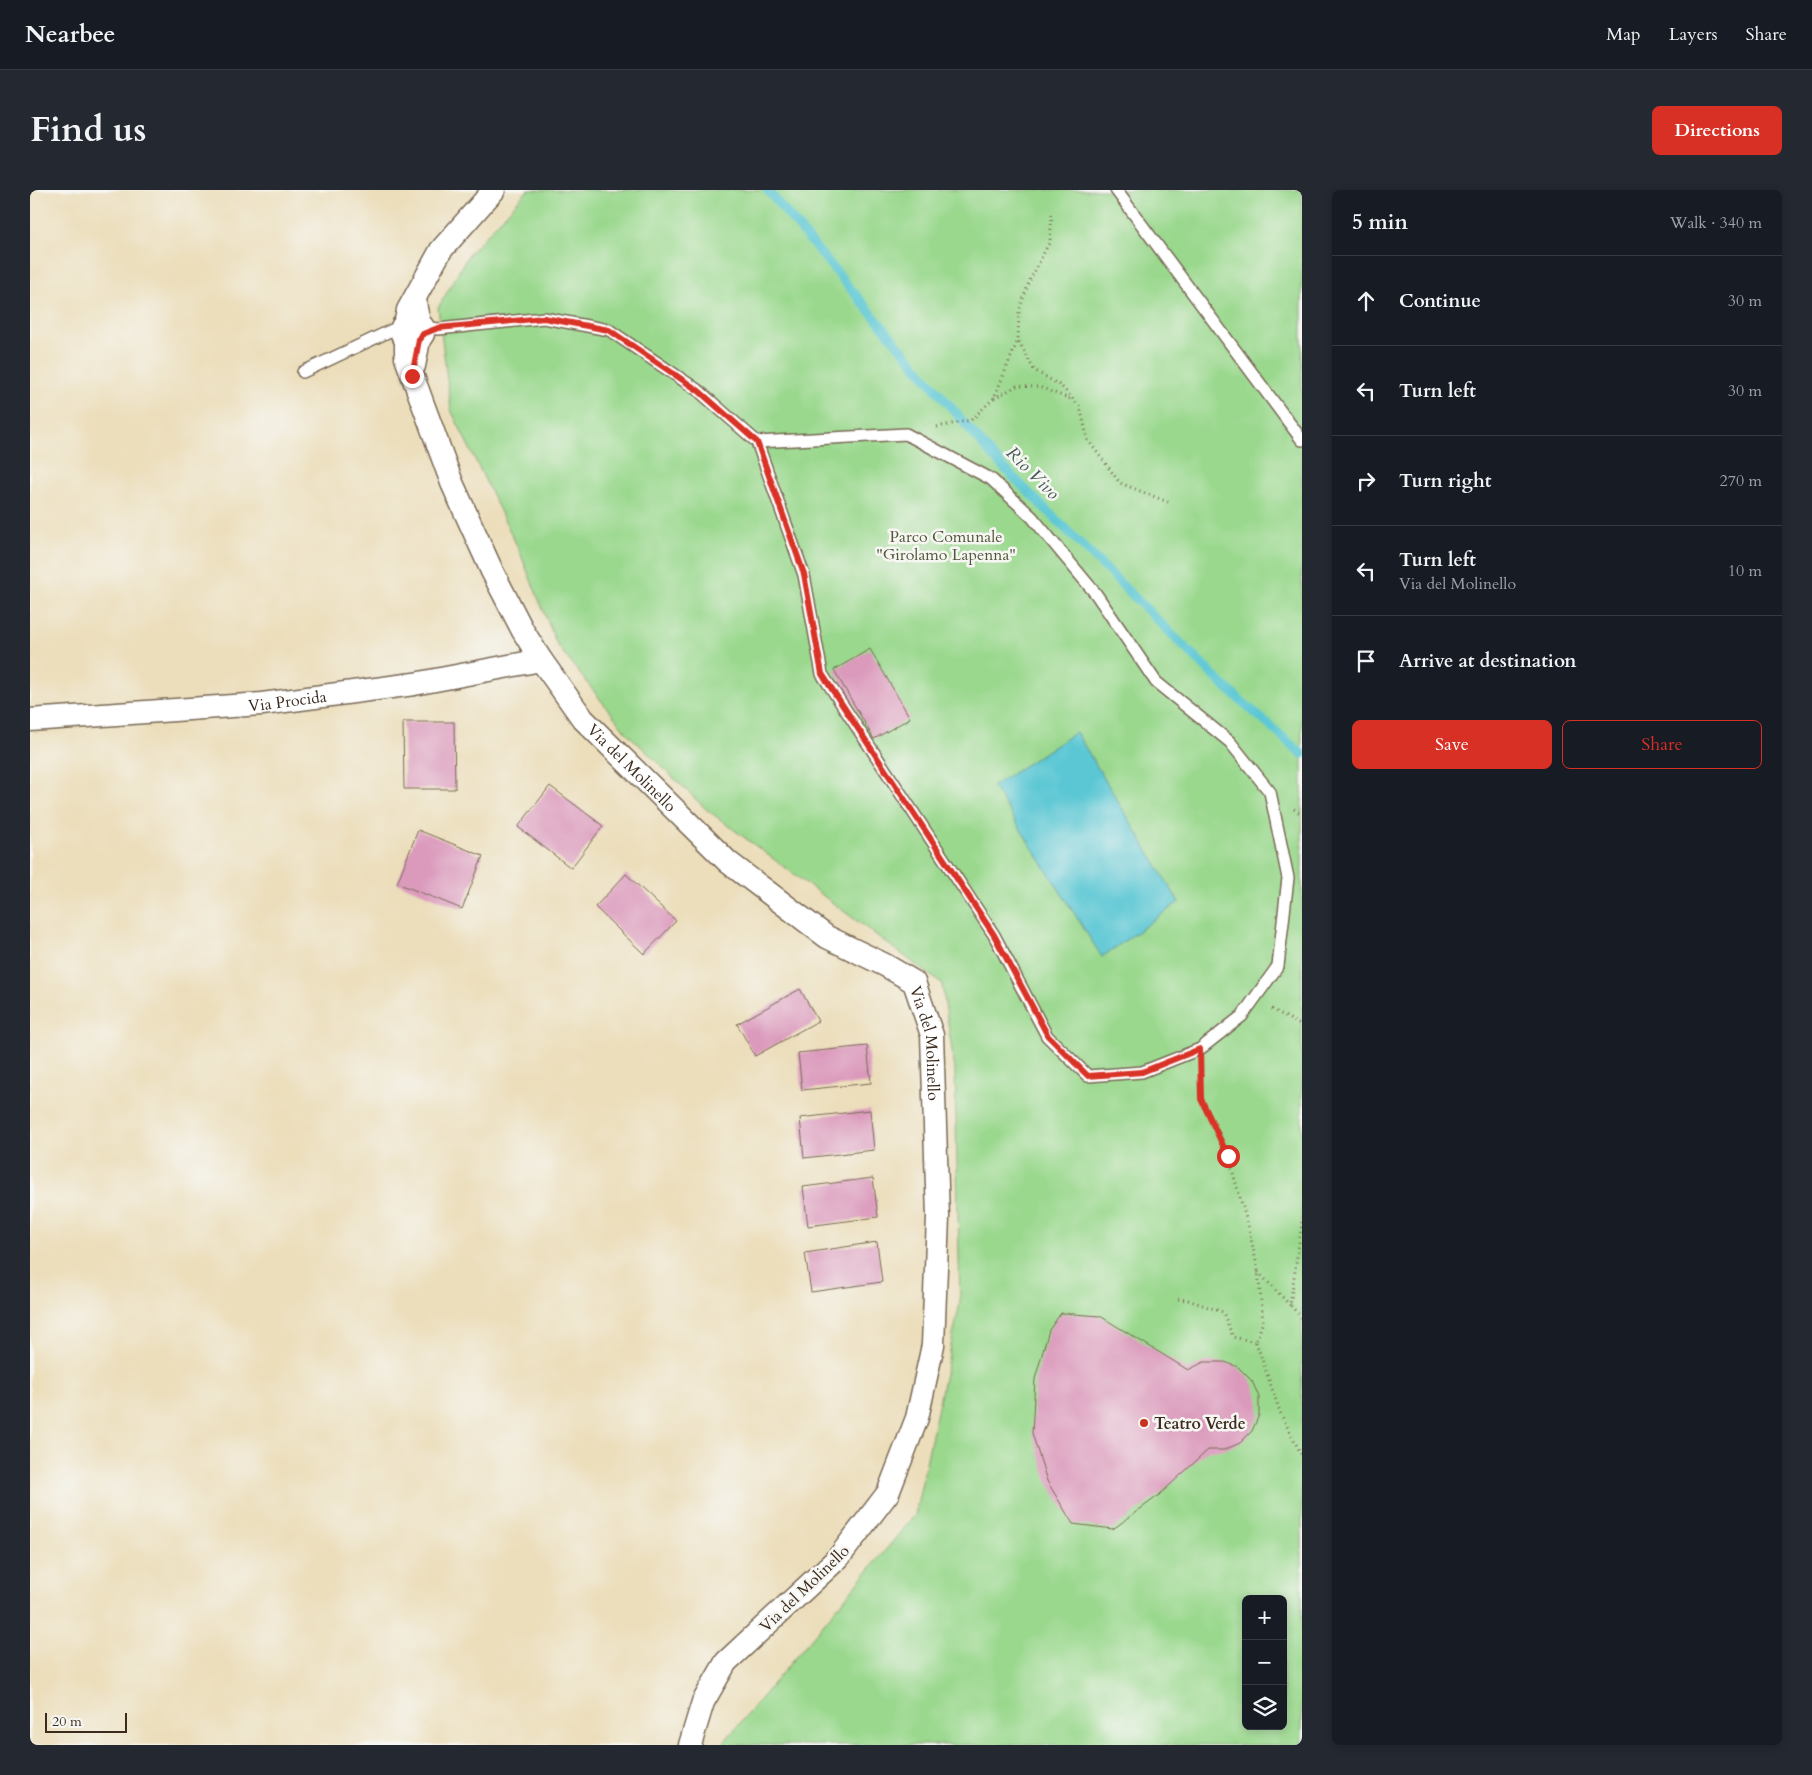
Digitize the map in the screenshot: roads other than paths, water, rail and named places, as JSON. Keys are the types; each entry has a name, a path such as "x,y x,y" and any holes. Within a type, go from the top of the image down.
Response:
{"street":[{"name":"Via del Molinello","path":"494,190 441,250 415,298 412,376 452,483 492,571 523,632 584,719 728,862 827,937 885,965 914,982 932,1035 938,1218 933,1345 917,1418 888,1493 839,1557 726,1662 702,1702 690,1745"},
{"name":"Via Procida","path":"30,720 262,704 414,684 541,660"}],"lane":[{"path":"1116,190 1302,440"},
{"path":"303,372 413,330 544,318 609,330 699,391 757,442 804,574 822,674 994,935 1048,1036 1088,1076 1142,1072 1200,1049 1242,1016 1278,966 1288,878 1270,792 1230,742 1156,682 1096,594 1032,517 991,479 906,434 757,442"}],"water":[{"path":"1076,732 1179,902 1102,957 993,786"}],"waterway":[{"name":"Rio Vivo","path":"767,190 994,458 1222,684 1302,754"}],"place":[{"name":"Teatro Verde","path":"1144,1423"}],"park label":[{"name":"Parco Comunale \"Girolamo Lapenna\"","path":"946,545"}]}
